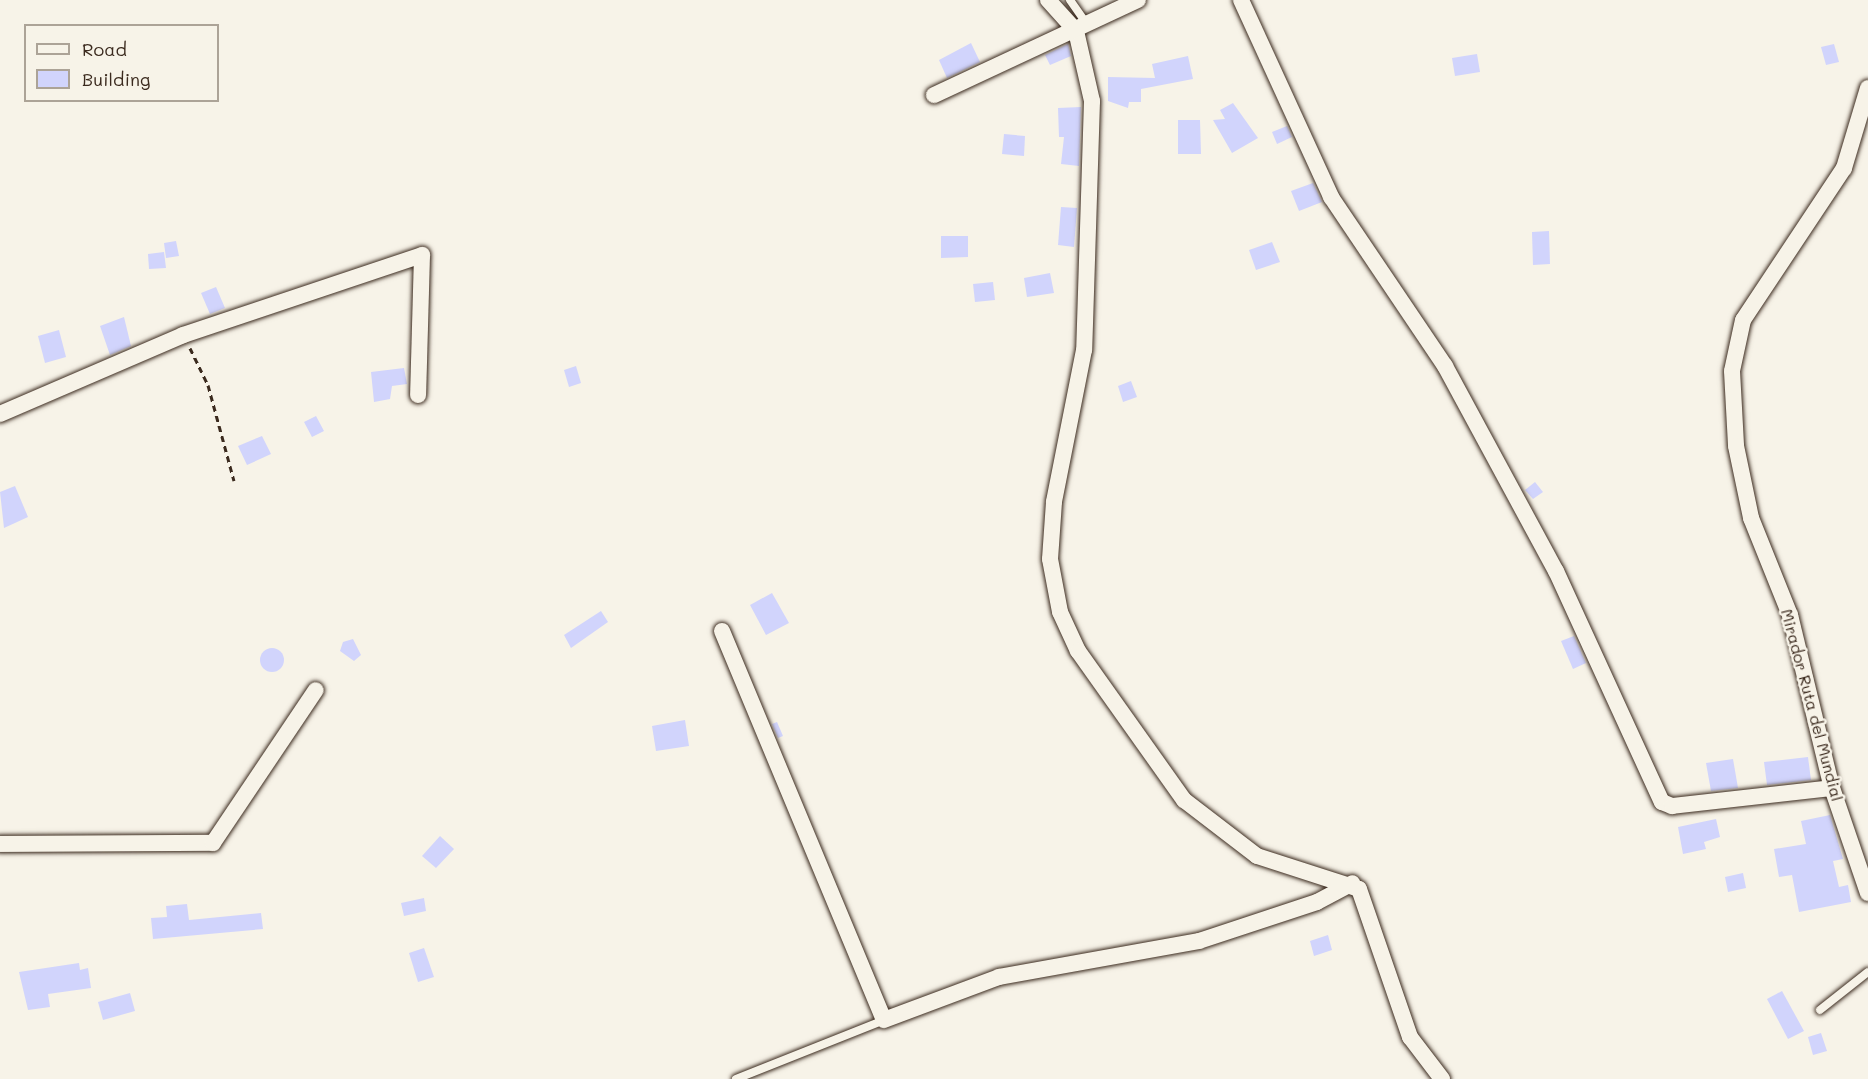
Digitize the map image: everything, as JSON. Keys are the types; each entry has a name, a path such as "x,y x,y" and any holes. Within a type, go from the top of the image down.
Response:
{"street":[{"path":"1048,0 1082,29 1092,101 1084,350 1054,502 1050,559 1060,612 1078,651 1184,800 1257,856 1352,883 1365,898 1410,1037 1442,1079"},
{"path":"934,95 1082,29 1138,0"},
{"path":"1241,0 1331,197 1445,366 1556,571 1662,802 1672,806 1832,788"},
{"name":"Mirador Ruta del Mundial","path":"1868,88 1844,168 1743,320 1732,371 1736,446 1751,518 1790,615 1832,788 1868,893"},
{"path":"0,414 183,335 422,255 418,395"},
{"path":"722,631 884,1020 999,977 1199,941 1317,902 1352,883"},
{"path":"0,844 213,843 316,690"}],"lane":[{"path":"1070,0 1082,29"},
{"path":"1820,1010 1868,972"},
{"path":"736,1079 884,1020"}],"path":[{"path":"183,335 208,385 234,481"}],"building":[{"path":"971,43 980,62 947,78 939,60"},
{"path":"1068,44 1071,56 1050,65 1045,55"},
{"path":"1834,44 1839,62 1826,65 1821,47"},
{"path":"1477,54 1480,72 1455,76 1452,58"},
{"path":"1188,56 1193,79 1141,89 1141,102 1129,102 1128,108 1108,101 1108,77 1155,78 1152,64"},
{"path":"1233,103 1258,138 1232,153 1213,120 1225,119 1220,110"},
{"path":"1081,107 1079,166 1061,164 1064,137 1059,137 1058,108"},
{"path":"1178,120 1200,120 1201,154 1178,154"},
{"path":"1287,126 1292,137 1277,144 1272,132"},
{"path":"1004,134 1025,136 1024,156 1002,154"},
{"path":"1313,183 1322,202 1299,211 1291,191"},
{"path":"1061,207 1077,208 1074,247 1058,245"},
{"path":"1549,231 1550,264 1533,265 1532,232"},
{"path":"941,236 968,236 968,257 941,258"},
{"path":"176,241 179,256 166,258 164,243"},
{"path":"1272,242 1280,262 1256,270 1249,250"},
{"path":"164,252 166,268 149,269 148,254"},
{"path":"1050,273 1054,293 1027,297 1024,278"},
{"path":"993,282 995,300 975,302 973,284"},
{"path":"216,287 225,308 210,314 201,293"},
{"path":"124,317 131,346 110,355 100,326"},
{"path":"59,330 66,357 45,363 38,336"},
{"path":"576,366 581,383 569,387 564,370"},
{"path":"404,368 407,384 392,386 390,399 374,402 371,372"},
{"path":"1131,381 1137,397 1123,402 1118,386"},
{"path":"316,416 324,431 312,437 304,422"},
{"path":"262,436 271,454 247,465 238,446"},
{"path":"1535,482 1543,492 1533,499 1525,490"},
{"path":"15,486 28,517 4,528 0,492"},
{"path":"772,593 789,623 766,635 750,605"},
{"path":"601,611 608,622 571,648 564,635"},
{"path":"1574,636 1586,663 1573,669 1561,641"},
{"path":"353,639 361,655 354,661 340,651 343,642"},
{"path":"272,648 281,651 284,660 281,669 272,672 263,669 260,660 263,651"},
{"path":"685,720 689,746 656,751 652,726"},
{"path":"777,722 783,736 778,738 772,724"},
{"path":"1808,757 1811,780 1767,785 1764,762"},
{"path":"1733,759 1738,788 1711,791 1706,763"},
{"path":"1830,815 1843,859 1833,861 1839,887 1848,885 1851,902 1799,912 1792,875 1779,877 1774,849 1806,844 1801,821"},
{"path":"1716,819 1720,837 1704,842 1706,849 1683,854 1678,827"},
{"path":"440,836 454,849 436,868 422,856"},
{"path":"1743,873 1746,888 1728,892 1725,877"},
{"path":"424,898 426,911 404,916 401,903"},
{"path":"187,904 189,920 261,913 263,929 153,939 151,918 167,917 166,906"},
{"path":"1328,935 1332,950 1314,956 1310,941"},
{"path":"424,948 434,977 418,982 409,953"},
{"path":"79,963 80,970 88,968 91,988 48,994 50,1007 28,1010 19,972"},
{"path":"1782,991 1804,1031 1788,1039 1767,999"},
{"path":"130,993 135,1011 103,1020 98,1002"},
{"path":"1821,1033 1827,1051 1813,1055 1808,1037"}]}
